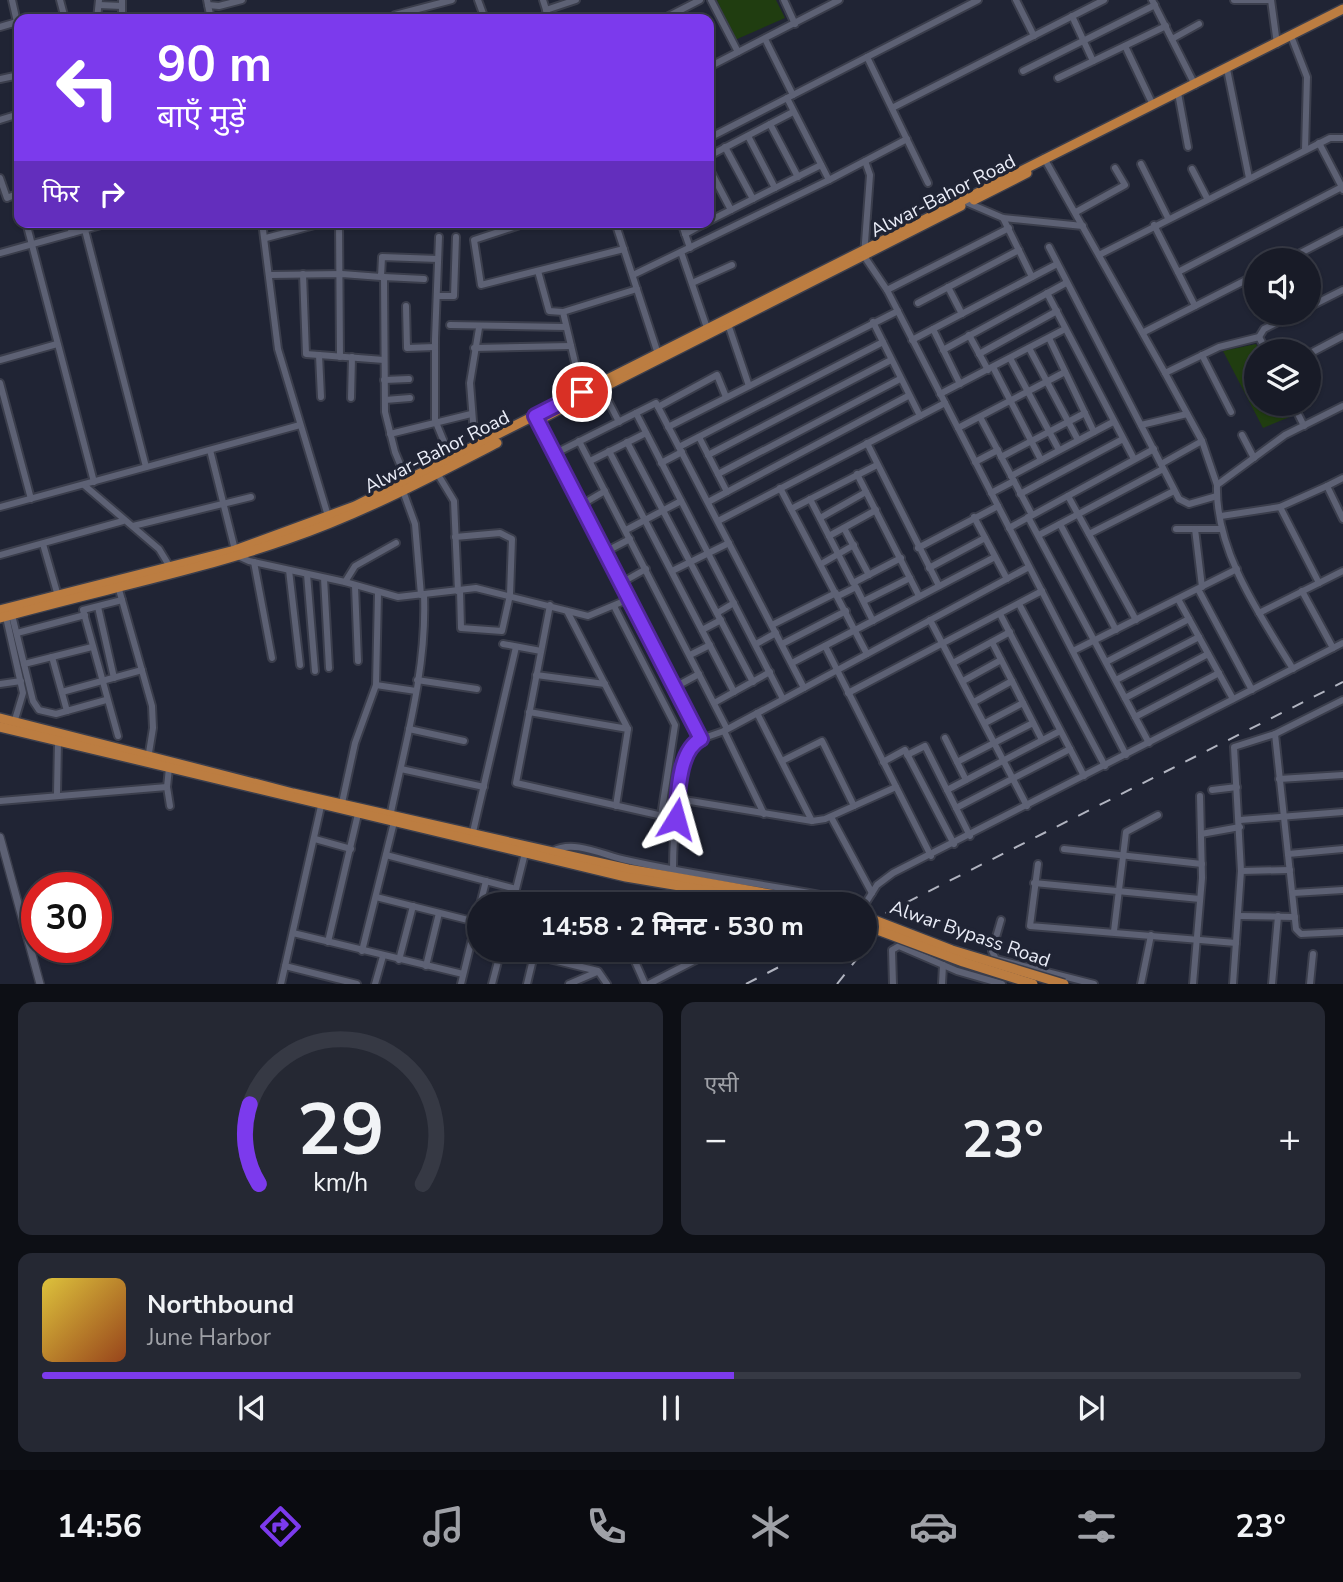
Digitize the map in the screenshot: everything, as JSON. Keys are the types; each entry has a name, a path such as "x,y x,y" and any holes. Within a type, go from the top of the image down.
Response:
{"main road":[{"name":"Alwar-Bahor Road","path":"5,615 237,553 317,528 403,491 582,392 728,324 1343,9"},
{"name":"Alwar-Bahor Road","path":"5,615 58,596 118,584 170,567 237,553 328,516 602,389 707,328 968,203 1047,159"},
{"path":"0,718 14,726 58,741 148,759 169,768 342,803 391,819 525,853 756,892"},
{"path":"0,727 14,726 227,779 321,806 473,832 553,851 569,859 651,883 709,892"},
{"name":"Alwar Bypass Road","path":"877,921 952,950 1064,984"},
{"path":"877,930 1033,984"}],"street":[{"path":"207,3 219,6 242,0"},
{"path":"399,14 452,0"},
{"path":"543,0 547,14"},
{"path":"546,10 576,0"},
{"path":"673,14 700,0"},
{"path":"711,0 738,52"},
{"path":"784,0 795,23"},
{"path":"714,64 839,0"},
{"path":"1016,0 1034,36"},
{"path":"892,108 1104,0"},
{"path":"1234,0 1271,0 1276,44"},
{"path":"714,135 973,1"},
{"path":"99,2 122,3"},
{"path":"1023,71 1154,2 1195,85"},
{"path":"1072,16 1093,61"},
{"path":"1172,39 1199,24"},
{"path":"1058,78 1166,26"},
{"path":"1292,36 1307,77 1305,150"},
{"path":"765,39 790,97 793,112 829,180"},
{"path":"1125,46 1153,105"},
{"path":"867,57 928,183"},
{"path":"1227,69 1249,178"},
{"path":"1178,93 1188,147"},
{"path":"714,153 793,112"},
{"path":"770,124 798,177"},
{"path":"748,136 775,188"},
{"path":"1099,255 1319,143 1330,138 1343,138"},
{"path":"633,275 907,139"},
{"path":"1178,272 1342,188 1319,143"},
{"path":"725,147 753,199"},
{"path":"1047,159 1202,441 1217,485 1222,529 1237,569 1259,613 1293,669"},
{"path":"865,161 870,175 864,252 898,311 1126,755"},
{"path":"1141,163 1168,218"},
{"path":"714,219 821,165"},
{"path":"1076,212 1125,185 1115,168"},
{"path":"1192,169 1207,198"},
{"path":"0,177 3,199"},
{"path":"714,178 731,210"},
{"path":"968,203 1003,218 1083,226"},
{"path":"1003,218 1032,277"},
{"path":"1154,225 1195,306"},
{"path":"28,228 94,482"},
{"path":"71,228 72,233"},
{"path":"0,253 92,228"},
{"path":"264,228 278,349 328,516"},
{"path":"267,238 304,228"},
{"path":"339,228 342,274 340,357"},
{"path":"511,228 474,240 481,285 624,249"},
{"path":"617,228 659,356"},
{"path":"683,228 690,248"},
{"path":"685,233 695,228"},
{"path":"887,290 1009,228"},
{"path":"85,230 146,467"},
{"path":"1310,248 1343,231"},
{"path":"439,237 435,347 437,424 451,459"},
{"path":"437,296 454,296 456,237"},
{"path":"1049,247 1179,499 1189,504 1217,496"},
{"path":"918,303 1019,250"},
{"path":"681,252 707,328"},
{"path":"407,481 390,434 384,400 382,257 438,260"},
{"path":"912,340 1058,264"},
{"path":"692,283 732,265"},
{"path":"538,271 549,310 563,312 637,289"},
{"path":"303,274 306,354 384,360"},
{"path":"270,275 342,274 424,279"},
{"path":"1144,332 1244,281"},
{"path":"943,349 1066,283"},
{"path":"948,287 962,314"},
{"path":"1321,301 1343,290"},
{"path":"1047,293 1134,459"},
{"path":"405,306 407,348 435,347"},
{"path":"668,427 898,311"},
{"path":"979,354 1057,311"},
{"path":"563,312 582,392"},
{"path":"873,322 920,416"},
{"path":"728,324 749,386"},
{"path":"450,325 479,328 566,327"},
{"path":"1165,373 1202,355 1259,337 1264,329 1272,325"},
{"path":"475,447 471,414 474,348 479,328"},
{"path":"933,329 960,384"},
{"path":"940,394 1066,329"},
{"path":"969,335 1010,401 1041,460"},
{"path":"1321,348 1343,336"},
{"path":"1049,338 1094,432"},
{"path":"661,463 699,437 883,342"},
{"path":"0,360 57,344"},
{"path":"474,348 571,346"},
{"path":"1029,348 1078,440"},
{"path":"319,355 320,397"},
{"path":"1202,355 1231,412"},
{"path":"351,398 352,358"},
{"path":"1010,358 1059,450"},
{"path":"708,455 891,360"},
{"path":"958,428 1065,372"},
{"path":"658,407 717,374 726,397"},
{"path":"384,380 409,379"},
{"path":"718,474 900,379"},
{"path":"0,383 31,499"},
{"path":"602,389 618,422"},
{"path":"708,502 908,396"},
{"path":"384,400 410,398"},
{"path":"554,454 656,403 804,688"},
{"path":"718,522 945,403"},
{"path":"1217,485 1304,426 1343,406"},
{"path":"636,413 783,699"},
{"path":"975,462 1031,441 1084,413"},
{"path":"390,434 471,414"},
{"path":"1141,425 1187,414"},
{"path":"980,416 1039,535 1149,743"},
{"path":"1299,416 1304,426"},
{"path":"536,419 701,739"},
{"path":"991,493 1041,460 1113,422"},
{"path":"0,508 300,425"},
{"path":"590,461 646,433"},
{"path":"1242,435 1254,458"},
{"path":"699,437 727,492"},
{"path":"1020,494 1123,439"},
{"path":"579,441 714,703 765,814"},
{"path":"1039,535 1162,467 1202,441"},
{"path":"627,442 753,682"},
{"path":"867,443 939,586"},
{"path":"1009,528 1154,449"},
{"path":"210,450 237,553 254,562 398,597 476,588 588,616 629,599"},
{"path":"608,452 734,692"},
{"path":"791,509 877,465"},
{"path":"437,473 454,501 455,537 461,628 502,631 510,595 512,539 500,533 455,537"},
{"path":"857,474 919,596"},
{"path":"1221,516 1280,507 1343,478"},
{"path":"83,485 163,553 170,567"},
{"path":"1327,486 1343,519"},
{"path":"780,488 867,654"},
{"path":"362,951 386,855 410,729 425,630 415,524 403,491"},
{"path":"1089,534 1174,491"},
{"path":"581,505 606,492"},
{"path":"820,518 866,492"},
{"path":"1068,496 1136,620"},
{"path":"132,526 251,497"},
{"path":"810,499 853,583 901,558"},
{"path":"626,530 681,500"},
{"path":"918,548 998,506"},
{"path":"1280,507 1319,583"},
{"path":"829,536 876,510"},
{"path":"974,517 1007,579"},
{"path":"0,555 123,521"},
{"path":"1060,524 1116,630"},
{"path":"844,527 869,575"},
{"path":"1195,529 1200,588 1252,690"},
{"path":"1175,530 1222,529"},
{"path":"606,552 630,538"},
{"path":"929,568 985,538"},
{"path":"345,582 355,566 396,543"},
{"path":"672,571 729,543"},
{"path":"43,544 58,596"},
{"path":"821,564 853,545"},
{"path":"792,663 995,557"},
{"path":"254,562 272,658"},
{"path":"673,870 678,799 687,755 692,744 726,730 1029,567"},
{"path":"621,583 646,569"},
{"path":"1073,652 1237,569"},
{"path":"289,570 300,665"},
{"path":"1259,613 1343,571"},
{"path":"307,574 315,671"},
{"path":"324,578 329,668"},
{"path":"864,601 910,578"},
{"path":"118,584 153,713 148,759"},
{"path":"355,586 358,660"},
{"path":"756,644 774,629 856,587 873,621"},
{"path":"848,693 1042,591"},
{"path":"1302,591 1333,648"},
{"path":"342,803 355,743 376,685 379,593"},
{"path":"1178,599 1233,699"},
{"path":"118,736 106,701 83,610 122,600"},
{"path":"717,613 734,603"},
{"path":"1018,604 1105,765"},
{"path":"550,605 516,783 676,819"},
{"path":"614,606 675,725 661,816"},
{"path":"98,607 114,678"},
{"path":"567,611 628,729 616,806"},
{"path":"782,643 845,611"},
{"path":"1000,614 1084,776"},
{"path":"5,615 17,633 33,701 39,710 49,715 106,701"},
{"path":"5,615 21,681 22,700 14,726"},
{"path":"17,633 85,615"},
{"path":"1106,662 1189,619"},
{"path":"702,630 720,620"},
{"path":"930,620 996,742 1027,806"},
{"path":"953,663 1010,632"},
{"path":"1116,680 1199,638"},
{"path":"992,642 1042,740"},
{"path":"873,892 893,873 931,856 1343,643"},
{"path":"503,645 541,651"},
{"path":"690,655 710,645"},
{"path":"24,664 92,646"},
{"path":"825,646 931,856"},
{"path":"473,832 516,647"},
{"path":"1125,698 1208,654"},
{"path":"51,657 67,712"},
{"path":"963,681 1001,660"},
{"path":"62,692 142,670"},
{"path":"714,703 770,672"},
{"path":"1136,717 1219,673"},
{"path":"675,687 699,674"},
{"path":"536,675 605,684"},
{"path":"417,680 477,689"},
{"path":"0,684 21,681"},
{"path":"974,702 1012,681"},
{"path":"376,685 416,691"},
{"path":"1233,984 1241,872 1234,747 1275,734 1343,700"},
{"path":"985,723 1023,702"},
{"path":"529,712 628,729"},
{"path":"757,713 812,821"},
{"path":"957,762 1033,723"},
{"path":"410,729 464,741"},
{"path":"947,790 1060,731"},
{"path":"1275,734 1295,917 1301,934 1343,932"},
{"path":"945,738 966,780"},
{"path":"57,794 58,741"},
{"path":"782,761 822,741 854,806"},
{"path":"907,755 925,746 970,836"},
{"path":"956,808 1070,749"},
{"path":"883,762 905,750 954,844"},
{"path":"169,768 167,788 170,806"},
{"path":"401,769 484,787"},
{"path":"1279,779 1343,775"},
{"path":"678,799 812,821 831,817 896,786"},
{"path":"1212,790 1237,787"},
{"path":"0,801 57,794 167,788"},
{"path":"1193,984 1202,863 1200,796"},
{"path":"281,984 321,806"},
{"path":"1201,834 1240,823 1282,816 1343,812"},
{"path":"328,942 358,814"},
{"path":"1114,931 1126,832 1158,814"},
{"path":"831,817 871,892"},
{"path":"0,837 40,984"},
{"path":"315,839 351,849"},
{"path":"553,851 571,846 673,870 811,892"},
{"path":"1064,849 1202,863"},
{"path":"1288,854 1343,849"},
{"path":"386,855 516,890 525,853"},
{"path":"1038,863 1030,926 1236,943"},
{"path":"1241,872 1290,870"},
{"path":"483,892 485,881"},
{"path":"1034,883 1200,899"},
{"path":"1293,893 1343,890"},
{"path":"376,897 467,920"},
{"path":"399,960 413,906"},
{"path":"426,966 439,913"},
{"path":"1239,916 1295,917"},
{"path":"1272,984 1278,916"},
{"path":"1001,920 992,951 996,958 1094,984"},
{"path":"293,933 463,975"},
{"path":"1141,984 1151,935"},
{"path":"893,984 892,950 899,946 943,965 1002,984"},
{"path":"1310,984 1313,954"},
{"path":"375,984 383,956"},
{"path":"461,984 467,959"},
{"path":"492,984 498,962"},
{"path":"527,984 532,962"},
{"path":"560,962 598,971 607,984"},
{"path":"637,962 647,984 691,962"},
{"path":"942,984 943,965"},
{"path":"285,966 357,984"},
{"path":"569,984 598,971"}],"green space":[{"path":"717,0 776,0 785,18 735,40"},
{"path":"1244,347 1244,391 1223,351"},
{"path":"1257,416 1292,416 1263,428"}],"railway":[{"path":"877,917 1343,682"},
{"path":"877,938 915,907"},
{"path":"746,984 789,962"},
{"path":"837,984 854,962"}],"route":[{"path":"582,392 535,416 701,739 692,744 687,755 676,819"}]}
